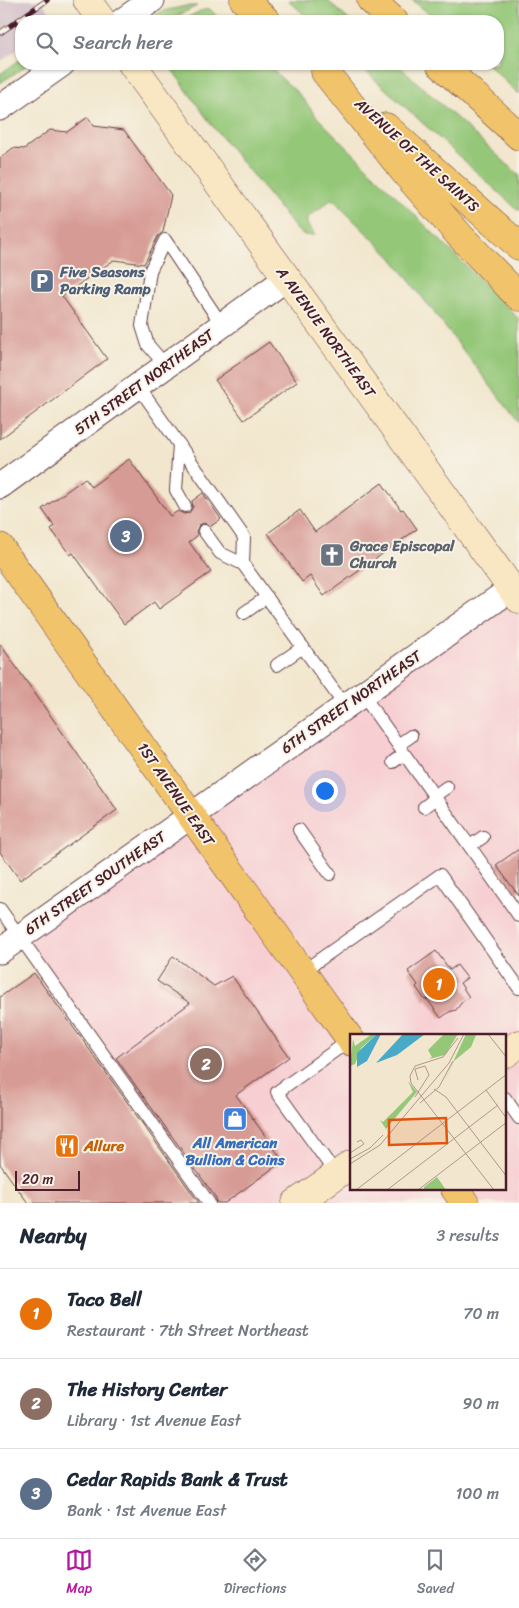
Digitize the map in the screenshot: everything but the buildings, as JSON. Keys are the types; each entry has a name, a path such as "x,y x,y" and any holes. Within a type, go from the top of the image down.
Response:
{"main road":[{"path":"244,0 260,15"},
{"path":"371,0 387,15"},
{"path":"322,70 406,174 461,237 519,297"},
{"name":"AVENUE OF THE SAINTS","path":"322,70 519,246"},
{"path":"447,70 519,136"},
{"name":"1ST AVENUE EAST","path":"0,547 350,1040"},
{"path":"456,1190 465,1203"}],"street":[{"path":"87,0 98,15"},
{"path":"131,15 152,0"},
{"path":"0,108 54,70"},
{"name":"A AVENUE NORTHEAST","path":"136,70 515,594"},
{"name":"5TH STREET NORTHEAST","path":"0,486 287,278"},
{"name":"6TH STREET NORTHEAST","path":"191,815 354,700 515,594"},
{"name":"6TH STREET SOUTHEAST","path":"0,951 191,815"},
{"path":"506,1053 519,1044"},
{"path":"296,1203 344,1169"}],"lane":[{"path":"166,366 148,345 142,326 150,271 165,240 222,325"},
{"path":"138,386 244,537 243,564"},
{"path":"179,444 176,490 184,506"},
{"path":"204,531 220,553 243,564 303,647 401,750 519,916"},
{"path":"244,613 267,597"},
{"path":"277,665 303,647"},
{"path":"393,762 411,736"},
{"path":"424,807 447,787"},
{"path":"299,830 330,874"},
{"path":"470,846 482,837"},
{"path":"302,972 440,875 519,988"},
{"path":"0,909 209,1203"},
{"path":"344,1169 277,1092 350,1042"},
{"path":"506,1099 519,1118"}],"shaded area":[{"path":"0,0 41,0 52,15 15,15 15,51 0,62"},
{"path":"511,589 519,599 519,1203 209,1203 20,937"}],"green space":[{"path":"288,0 327,0 343,15 304,15"},
{"path":"412,0 519,0 519,94 493,70 504,70 504,15 431,15"},
{"path":"186,6 197,6 179,15 156,15 163,11"},
{"path":"210,9 216,15 192,15"},
{"path":"15,63 15,70 20,70 0,83 0,74"},
{"path":"172,70 273,70 300,95 316,116 519,319 519,423 392,258 332,199 307,218 307,224 315,235 308,236 299,232 211,124"},
{"path":"365,70 404,70 519,175 519,211"}],"railway":[{"path":"26,15 47,0"},
{"path":"0,33 15,22"}],"place":[{"name":"Five Seasons Parking Ramp","path":"42,281"},
{"name":"Cedar Rapids Bank & Trust","path":"126,536"},
{"name":"Grace Episcopal Church","path":"332,555"},
{"name":"Taco Bell","path":"439,984"},
{"name":"The History Center","path":"206,1064"},
{"name":"All American Bullion & Coins","path":"235,1119"},
{"name":"Allure","path":"67,1146"}]}
